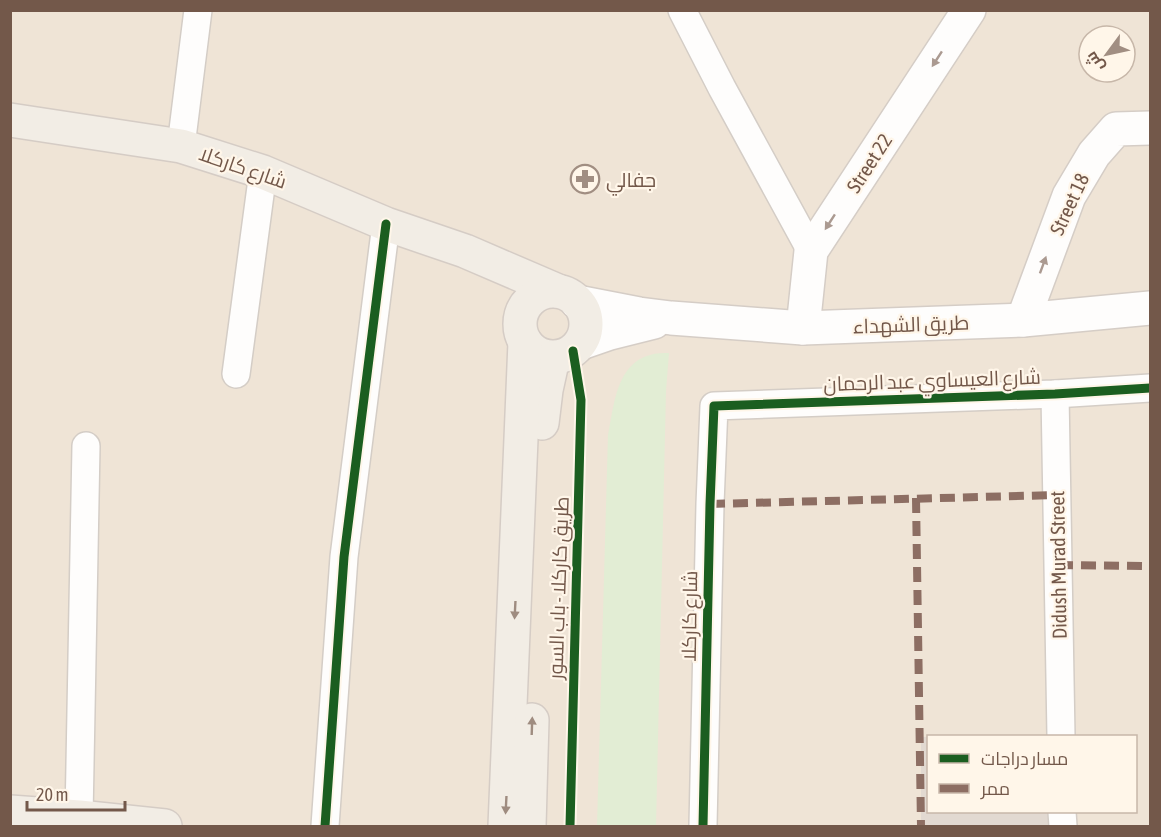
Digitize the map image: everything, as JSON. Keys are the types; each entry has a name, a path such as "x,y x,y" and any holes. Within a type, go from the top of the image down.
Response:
{"main road":[{"name":"Street 22","path":"803,328 811,251 969,10"},
{"name":"شارع كاركلا","path":"10,120 181,146 263,172 386,224 465,251 568,296"},
{"name":"Street 18","path":"1023,320 1069,196 1094,154 1116,129 1150,128"},
{"path":"465,251 493,279 514,314 523,337 533,350 542,355 567,350 640,324 670,318"},
{"path":"505,826 523,311 537,295 548,291 639,314 670,318"},
{"path":"529,826 542,423 546,390 567,350 585,333 586,322 584,311 568,296"},
{"name":"طريق الشهداء","path":"670,318 803,328 1023,320 1150,308"},
{"path":"10,812 165,826"}],"street":[{"path":"181,146 198,10"},
{"path":"682,10 811,251"},
{"path":"236,374 263,172"},
{"path":"326,826 344,557 386,224"},
{"name":"شارع العيساوي عبد الرحمان","path":"714,406 1055,394 1150,388"},
{"name":"Didush Murad Street","path":"1055,394 1061,735"},
{"name":"شارع كاركلا","path":"703,826 714,406"},
{"path":"79,817 86,446"}],"shaded area":[{"path":"11,11 1150,11 1150,826 11,826"}],"green space":[{"path":"669,353 666,391 656,826 597,826 608,435 618,388 630,367 650,355"}],"building":[{"path":"921,737 927,737 927,813 1062,813 1063,826 921,826"}],"marked path":[{"path":"710,504 1057,495"},
{"path":"916,498 921,826"},
{"path":"1058,565 1150,566"}],"cycle path":[{"path":"325,826 344,557 386,224"},
{"name":"طريق كاركلا - باب السور","path":"570,826 581,400 573,351"},
{"path":"703,826 714,406 1055,394 1150,388"}],"place":[{"name":"جفالي","path":"585,179"}]}
